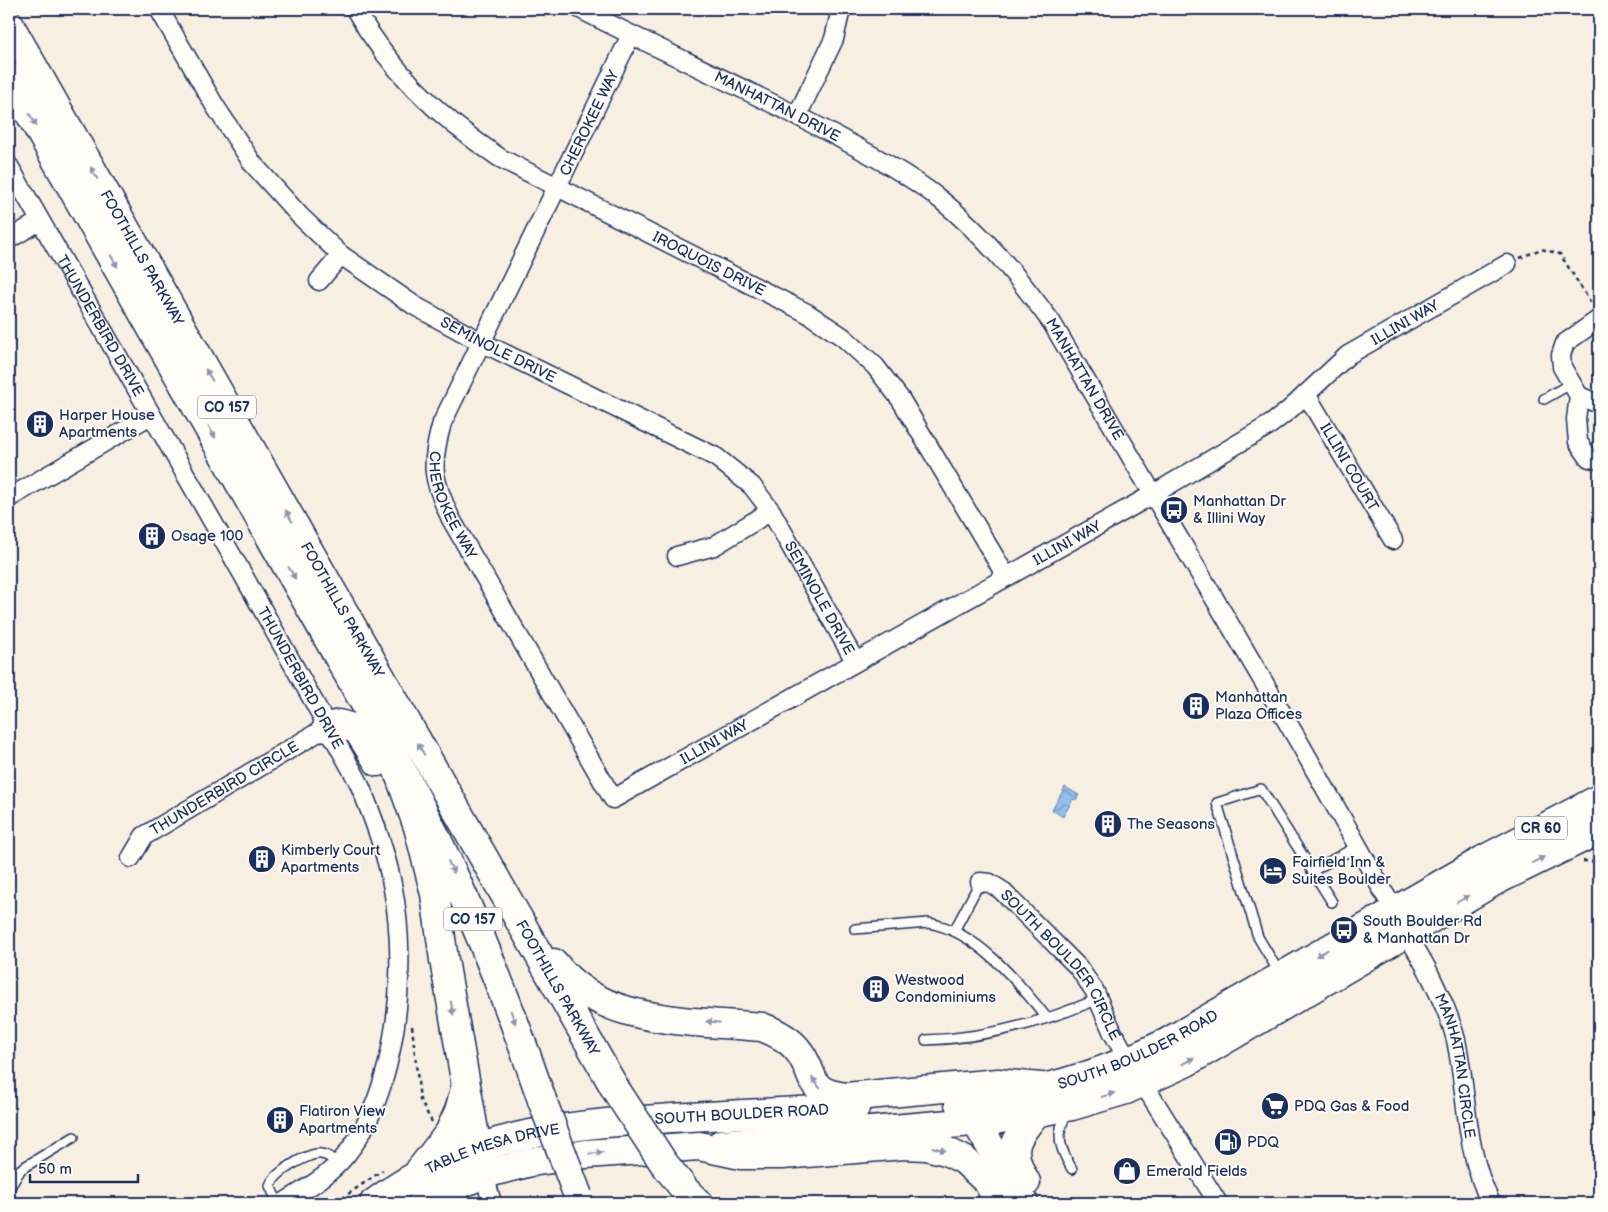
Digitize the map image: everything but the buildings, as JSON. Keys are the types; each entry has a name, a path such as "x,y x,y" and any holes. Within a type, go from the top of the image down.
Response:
{"main road":[{"name":"FOOTHILLS PARKWAY","path":"9,24 616,1090 664,1162 693,1199"},
{"name":"FOOTHILLS PARKWAY","path":"9,77 389,746"},
{"path":"327,727 339,724 357,729 371,750 404,824 422,879 444,960"},
{"path":"389,746 424,849 435,894 444,960 477,1148"},
{"name":"CO 157","path":"389,746 436,837 471,913 514,1019 579,1200"},
{"name":"SOUTH BOULDER ROAD","path":"637,1150 699,1146 968,1112 1051,1088 1187,1062 1400,922 1489,871 1599,799"},
{"name":"SOUTH BOULDER ROAD","path":"1489,871 1599,830"},
{"path":"507,900 532,925 559,970 582,990 620,1009 638,1014 762,1027 776,1032 798,1050 814,1084 822,1092 846,1097 998,1083 1051,1088"},
{"name":"SOUTH BOULDER ROAD","path":"621,1121 1037,1112 1072,1106 1137,1072 1166,1043 1282,976 1400,922"},
{"path":"416,1176 449,1133 459,1111 466,1083"},
{"path":"968,1112 1024,1203"},
{"path":"1037,1112 1022,1132 1014,1154 1017,1167 1038,1203"},
{"name":"TABLE MESA DRIVE","path":"374,1203 416,1176 477,1148 548,1129 621,1121"},
{"path":"699,1146 718,1152 750,1155 904,1145 926,1146 946,1151 964,1160 988,1182 999,1203"},
{"name":"TABLE MESA DRIVE","path":"422,1203 484,1174 531,1162 586,1154 637,1150"}],"street":[{"name":"SEMINOLE DRIVE","path":"159,9 215,106 253,164 300,216 341,255 415,306 481,342 716,457 752,486 771,511 855,661"},
{"name":"IROQUOIS DRIVE","path":"355,9 390,62 426,101 466,136 500,158 557,188 807,313 843,337 874,366 901,400 1006,576"},
{"name":"MANHATTAN DRIVE","path":"580,9 797,116 891,165 940,200 986,241 1016,274 1052,323 1299,742 1400,922"},
{"path":"797,116 834,39 841,9"},
{"name":"CHEROKEE WAY","path":"612,799 451,519 438,491 433,467 436,442 442,423 631,35"},
{"name":"THUNDERBIRD DRIVE","path":"9,166 358,781 382,843 393,890 399,946 396,1008 388,1059 377,1099 364,1129 337,1164 322,1179 283,1203"},
{"path":"9,239 40,221"},
{"path":"319,281 341,255"},
{"name":"ILLINI WAY","path":"612,799 1152,495 1271,424 1348,355 1507,264"},
{"path":"1597,314 1565,343 1561,354 1562,367 1576,390 1599,404"},
{"path":"1576,390 1578,442 1588,458 1599,460"},
{"name":"ILLINI COURT","path":"1306,394 1394,540"},
{"path":"9,498 151,415"},
{"path":"677,556 714,546 771,511"},
{"name":"THUNDERBIRD CIRCLE","path":"131,858 144,836 327,727"},
{"name":"SOUTH BOULDER CIRCLE","path":"980,882 990,883 1000,890 1078,967 1098,999 1113,1033 1137,1072"},
{"name":"MANHATTAN CIRCLE","path":"1400,922 1444,1004 1456,1040 1469,1139 1482,1185 1492,1203"},
{"path":"1137,1072 1218,1203"},
{"path":"477,1148 492,1203"}],"lane":[{"path":"1544,400 1576,390"},
{"path":"1282,976 1258,937 1217,803 1261,789 1332,902"},
{"path":"1312,871 1358,846"},
{"path":"954,931 980,882"},
{"path":"855,930 928,923 954,931 1014,976 1047,1018"},
{"path":"926,1040 958,1039 1010,1030 1098,999"},
{"path":"1072,1106 1059,1131 1059,1140 1064,1156 1072,1169"},
{"path":"9,1189 21,1169 74,1137"},
{"path":"278,1203 270,1186 276,1176 309,1155 328,1156 337,1164"}],"path":[{"path":"1507,264 1541,249 1560,254 1597,314"},
{"path":"335,1203 388,1168"}],"water":[{"path":"1065,787 1079,795 1076,800 1073,799 1063,817 1052,810"}],"place":[{"name":"Harper House Apartments","path":"40,424"},
{"name":"Manhattan Dr & Illini Way","path":"1174,510"},
{"name":"Osage 100","path":"152,536"},
{"name":"Manhattan Plaza Offices","path":"1196,706"},
{"name":"The Seasons","path":"1108,824"},
{"name":"Kimberly Court Apartments","path":"262,859"},
{"name":"Fairfield Inn & Suites Boulder","path":"1273,871"},
{"name":"South Boulder Rd & Manhattan Dr","path":"1344,930"},
{"name":"Westwood Condominiums","path":"876,989"},
{"name":"PDQ Gas & Food","path":"1275,1106"},
{"name":"Flatiron View Apartments","path":"280,1120"},
{"name":"PDQ","path":"1228,1142"},
{"name":"Emerald Fields","path":"1127,1171"}]}
